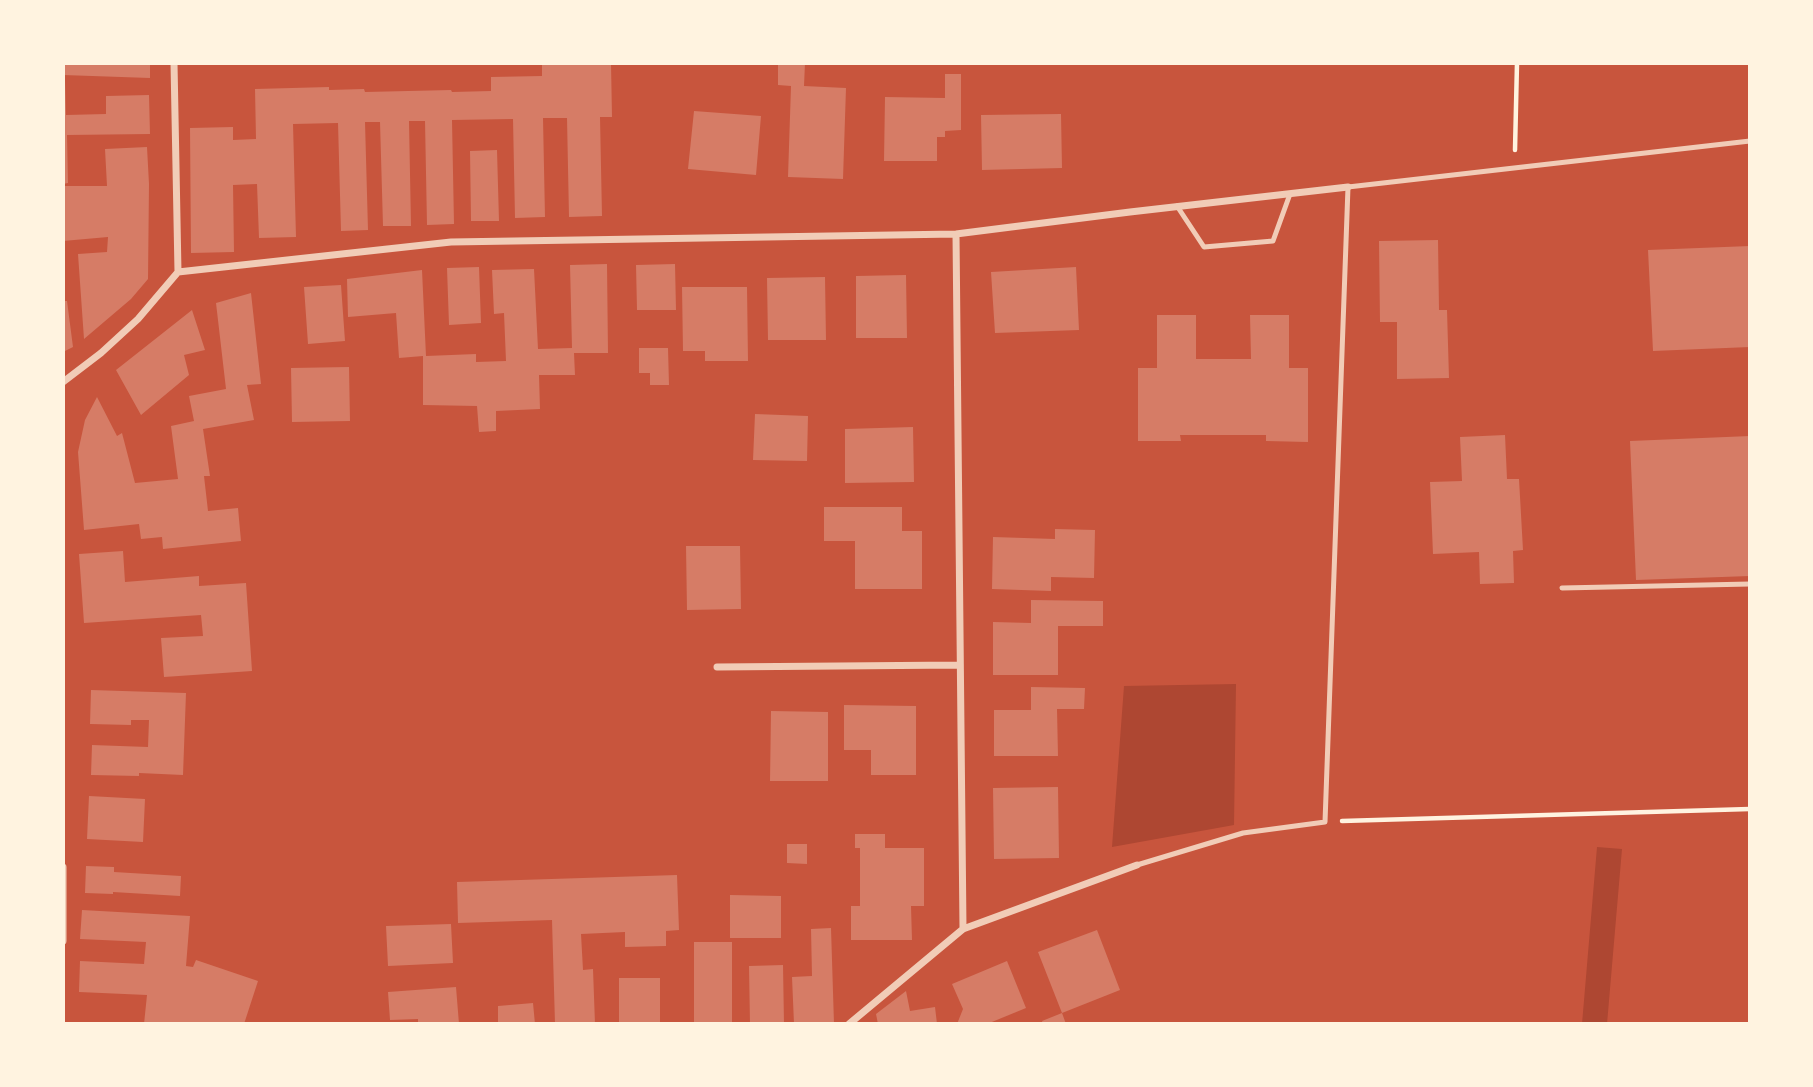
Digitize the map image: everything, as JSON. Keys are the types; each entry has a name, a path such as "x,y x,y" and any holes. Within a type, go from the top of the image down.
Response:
{"street":[{"path":"63,382 101,354 138,319 178,272 174,63"},
{"path":"178,272 450,242 956,234 1348,187"},
{"path":"956,234 963,929"},
{"path":"717,667 960,665"},
{"path":"849,1024 963,929 1137,865"},
{"path":"63,867 63,942"}],"lane":[{"path":"1137,865 1243,833 1325,822 1348,187 1750,141"},
{"path":"1177,206 1204,247 1273,241 1290,194"},
{"path":"1562,588 1750,584"}],"path":[{"path":"1515,167 1517,63"},
{"path":"1325,822 1750,808"}],"shaded area":[{"path":"1236,684 1234,825 1112,847 1124,686"},
{"path":"1597,847 1622,849 1607,1024 1582,1024"}],"building":[{"path":"63,63 150,63 150,78 63,75"},
{"path":"542,63 611,63 612,117 600,117 602,216 569,217 567,118 543,118 545,217 515,218 513,119 452,120 454,224 427,225 425,121 409,121 411,226 383,226 380,122 365,122 368,230 341,231 338,123 293,124 296,237 259,238 257,184 233,185 234,252 191,253 190,128 233,127 233,140 256,139 255,89 329,87 329,90 364,89 365,92 491,91 491,77 542,76"},
{"path":"778,63 805,63 804,86 846,88 843,179 788,177 791,86 778,85"},
{"path":"945,74 961,74 961,130 945,131 945,137 937,137 937,161 884,161 885,97 945,98"},
{"path":"63,80 66,115 106,114 106,96 149,95 150,134 67,135 68,183 63,184"},
{"path":"694,111 761,116 756,175 688,169"},
{"path":"1061,114 1062,168 982,170 981,115"},
{"path":"147,147 148,279 131,299 84,339 78,254 107,252 108,237 63,241 63,186 107,186 105,149"},
{"path":"497,150 499,221 471,221 470,151"},
{"path":"1438,240 1439,310 1447,310 1449,378 1397,379 1397,322 1380,322 1379,241"},
{"path":"1750,246 1750,347 1653,351 1648,250"},
{"path":"607,264 608,353 574,353 575,375 539,375 540,409 496,411 496,431 479,432 477,406 423,405 423,356 399,358 396,313 348,317 347,279 422,270 426,356 476,354 476,362 506,361 504,313 494,314 492,270 534,269 538,349 572,348 570,265"},
{"path":"675,264 676,310 637,310 636,265"},
{"path":"479,267 481,323 449,325 447,268"},
{"path":"1076,267 1079,330 995,333 991,272"},
{"path":"906,275 907,338 856,338 856,276"},
{"path":"825,277 826,340 768,340 767,278"},
{"path":"341,285 345,341 308,344 304,287"},
{"path":"682,287 747,287 748,361 705,361 705,351 683,351"},
{"path":"251,293 261,384 247,385 254,420 203,429 210,476 204,476 208,511 238,508 241,541 163,549 162,537 141,539 139,524 84,530 78,452 85,420 97,397 117,436 122,433 135,483 178,479 171,426 194,421 189,396 226,389 216,303"},
{"path":"63,301 67,301 73,347 63,352"},
{"path":"192,310 205,350 184,355 189,375 141,415 116,370"},
{"path":"1157,315 1196,315 1196,359 1251,359 1250,315 1289,315 1289,368 1308,368 1308,442 1266,441 1266,435 1180,435 1181,441 1138,441 1138,368 1157,368"},
{"path":"639,348 668,348 669,385 650,385 650,373 639,373"},
{"path":"349,367 350,421 292,422 291,368"},
{"path":"755,414 808,416 807,461 753,460"},
{"path":"913,427 914,482 845,483 845,429"},
{"path":"1505,435 1507,479 1519,479 1523,550 1513,551 1514,583 1480,584 1479,552 1433,554 1430,482 1462,481 1460,437"},
{"path":"1750,436 1750,576 1636,580 1630,441"},
{"path":"824,507 902,507 902,531 922,531 922,589 855,589 855,541 824,541"},
{"path":"1055,529 1095,530 1094,578 1051,577 1051,591 992,589 993,537 1055,539"},
{"path":"686,546 740,546 741,609 687,610"},
{"path":"123,551 125,582 199,576 199,586 246,583 252,671 164,677 161,638 203,636 201,615 84,623 79,554"},
{"path":"1031,600 1103,601 1103,626 1058,626 1058,675 993,675 993,622 1031,623"},
{"path":"1031,687 1085,688 1084,709 1057,709 1058,756 994,756 994,710 1031,710"},
{"path":"91,690 186,693 183,775 91,775 92,745 148,747 149,720 131,720 131,725 90,724"},
{"path":"844,705 916,706 916,775 871,775 871,750 844,750"},
{"path":"771,711 828,712 828,781 770,781"},
{"path":"1058,787 1059,858 994,859 993,788"},
{"path":"89,796 145,799 143,842 87,839"},
{"path":"855,834 885,834 885,848 924,848 924,906 911,906 912,940 851,940 851,906 860,906 860,848 855,848"},
{"path":"787,844 807,844 807,864 787,863"},
{"path":"86,866 114,867 114,872 181,876 180,896 85,893"},
{"path":"677,875 679,930 666,931 666,946 625,947 625,932 581,934 583,970 593,969 595,1024 555,1024 552,920 458,923 457,882"},
{"path":"730,895 781,896 781,938 730,938"},
{"path":"82,910 190,916 186,966 193,967 196,960 258,981 244,1024 144,1024 147,995 79,992 80,961 144,964 146,942 80,939"},
{"path":"451,924 453,963 388,966 386,926"},
{"path":"831,928 834,1024 794,1024 792,977 812,976 811,929"},
{"path":"1097,930 1120,990 1062,1013 1038,952"},
{"path":"694,942 732,942 732,1024 694,1024"},
{"path":"1007,961 1026,1008 987,1024 957,1024 963,1009 952,984"},
{"path":"783,965 784,1024 750,1024 749,966"},
{"path":"619,978 660,978 660,1024 619,1024"},
{"path":"456,987 459,1024 418,1024 418,1019 390,1020 388,992"},
{"path":"906,991 910,1011 935,1007 937,1024 878,1024 876,1014"},
{"path":"533,1003 535,1024 498,1024 498,1006"},
{"path":"1062,1013 1066,1024 1043,1024 1042,1021"}]}
